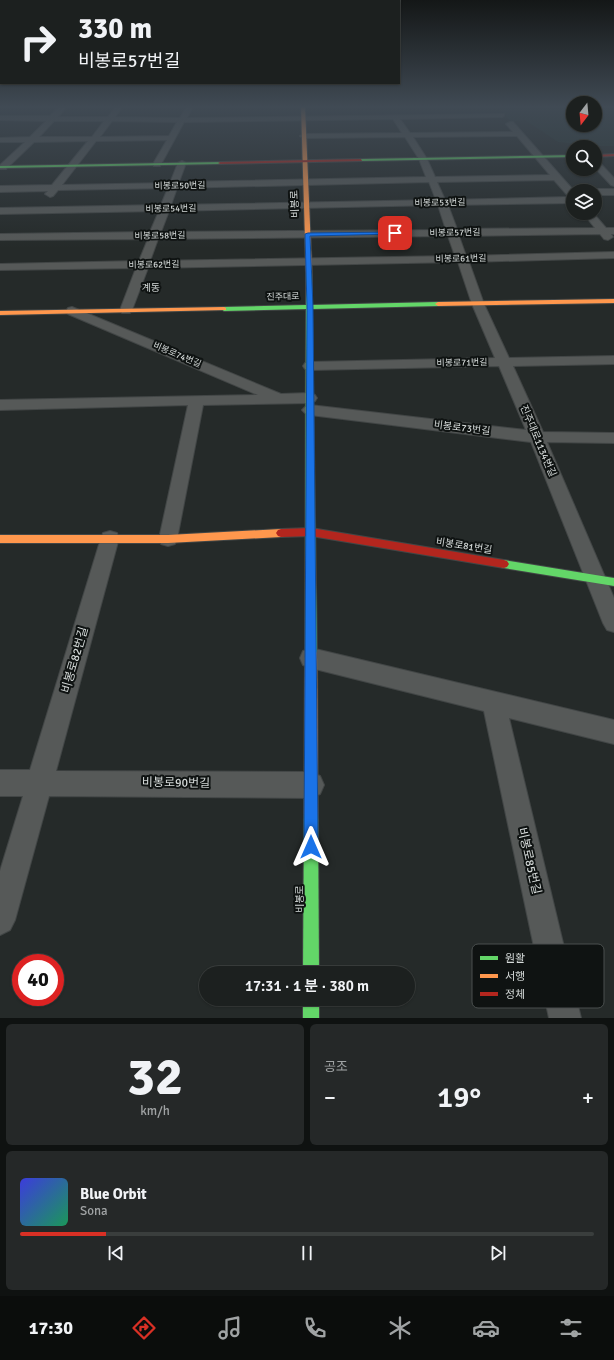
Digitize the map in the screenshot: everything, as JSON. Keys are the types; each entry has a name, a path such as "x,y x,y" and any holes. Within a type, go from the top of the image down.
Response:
{"street":[{"path":"2,167 17,154"},
{"path":"4,247 82,154"},
{"path":"157,164 163,154"},
{"name":"비봉로","path":"305,154 310,307 311,966"},
{"name":"진주대로1134번길","path":"420,154 442,203 478,304 537,437 604,581 614,623"},
{"path":"536,154 566,188"},
{"path":"602,156 614,155"},
{"path":"2,167 566,156"},
{"path":"126,310 182,163"},
{"path":"602,170 614,183"},
{"name":"비봉로50번길","path":"0,189 557,177"},
{"path":"602,192 614,192"},
{"name":"비봉로53번길","path":"306,206 442,203 566,195"},
{"name":"비봉로54번길","path":"0,211 306,206"},
{"path":"596,220 609,231 614,243"},
{"name":"비봉로57번길","path":"308,234 609,231"},
{"name":"비봉로58번길","path":"0,237 308,234"},
{"name":"비봉로61번길","path":"308,262 614,255"},
{"name":"비봉로62번길","path":"0,267 308,262"},
{"name":"진주대로","path":"0,313 614,301"},
{"name":"비봉로74번길","path":"72,311 282,399"},
{"name":"비봉로71번길","path":"310,366 614,360"},
{"name":"비봉로74번길","path":"0,405 282,399 310,404"},
{"path":"168,538 196,401"},
{"name":"비봉로73번길","path":"310,404 537,437 614,438"},
{"path":"0,539 168,538 310,532"},
{"name":"비봉로81번길","path":"310,532 604,581"},
{"name":"비봉로82번길","path":"41,782 110,538"},
{"path":"311,658 494,704 614,732"},
{"name":"비봉로85번길","path":"494,704 548,944"},
{"path":"0,920 41,782"},
{"name":"비봉로90번길","path":"0,783 41,782 311,785"},
{"path":"311,1006 311,1018"},
{"name":"비봉로85번길","path":"563,1008 565,1018"}],"traffic: fast":[{"path":"361,160 566,156"},
{"path":"0,167 220,163"},
{"path":"309,273 311,653"},
{"path":"224,309 438,304"},
{"path":"504,564 614,582"},
{"path":"311,813 311,966"},
{"path":"311,1006 311,1018"}],"traffic: slow":[{"path":"305,154 309,273"},
{"path":"438,304 614,301"},
{"path":"0,313 224,309"},
{"path":"0,539 168,539 281,533"},
{"path":"311,653 311,813"}],"traffic: jam":[{"path":"602,156 614,155"},
{"path":"220,163 361,160"},
{"path":"281,533 311,532 504,564"}],"district":[{"name":"계동","path":"151,288"}],"route":[{"path":"311,847 310,307 308,234 395,233"}]}
